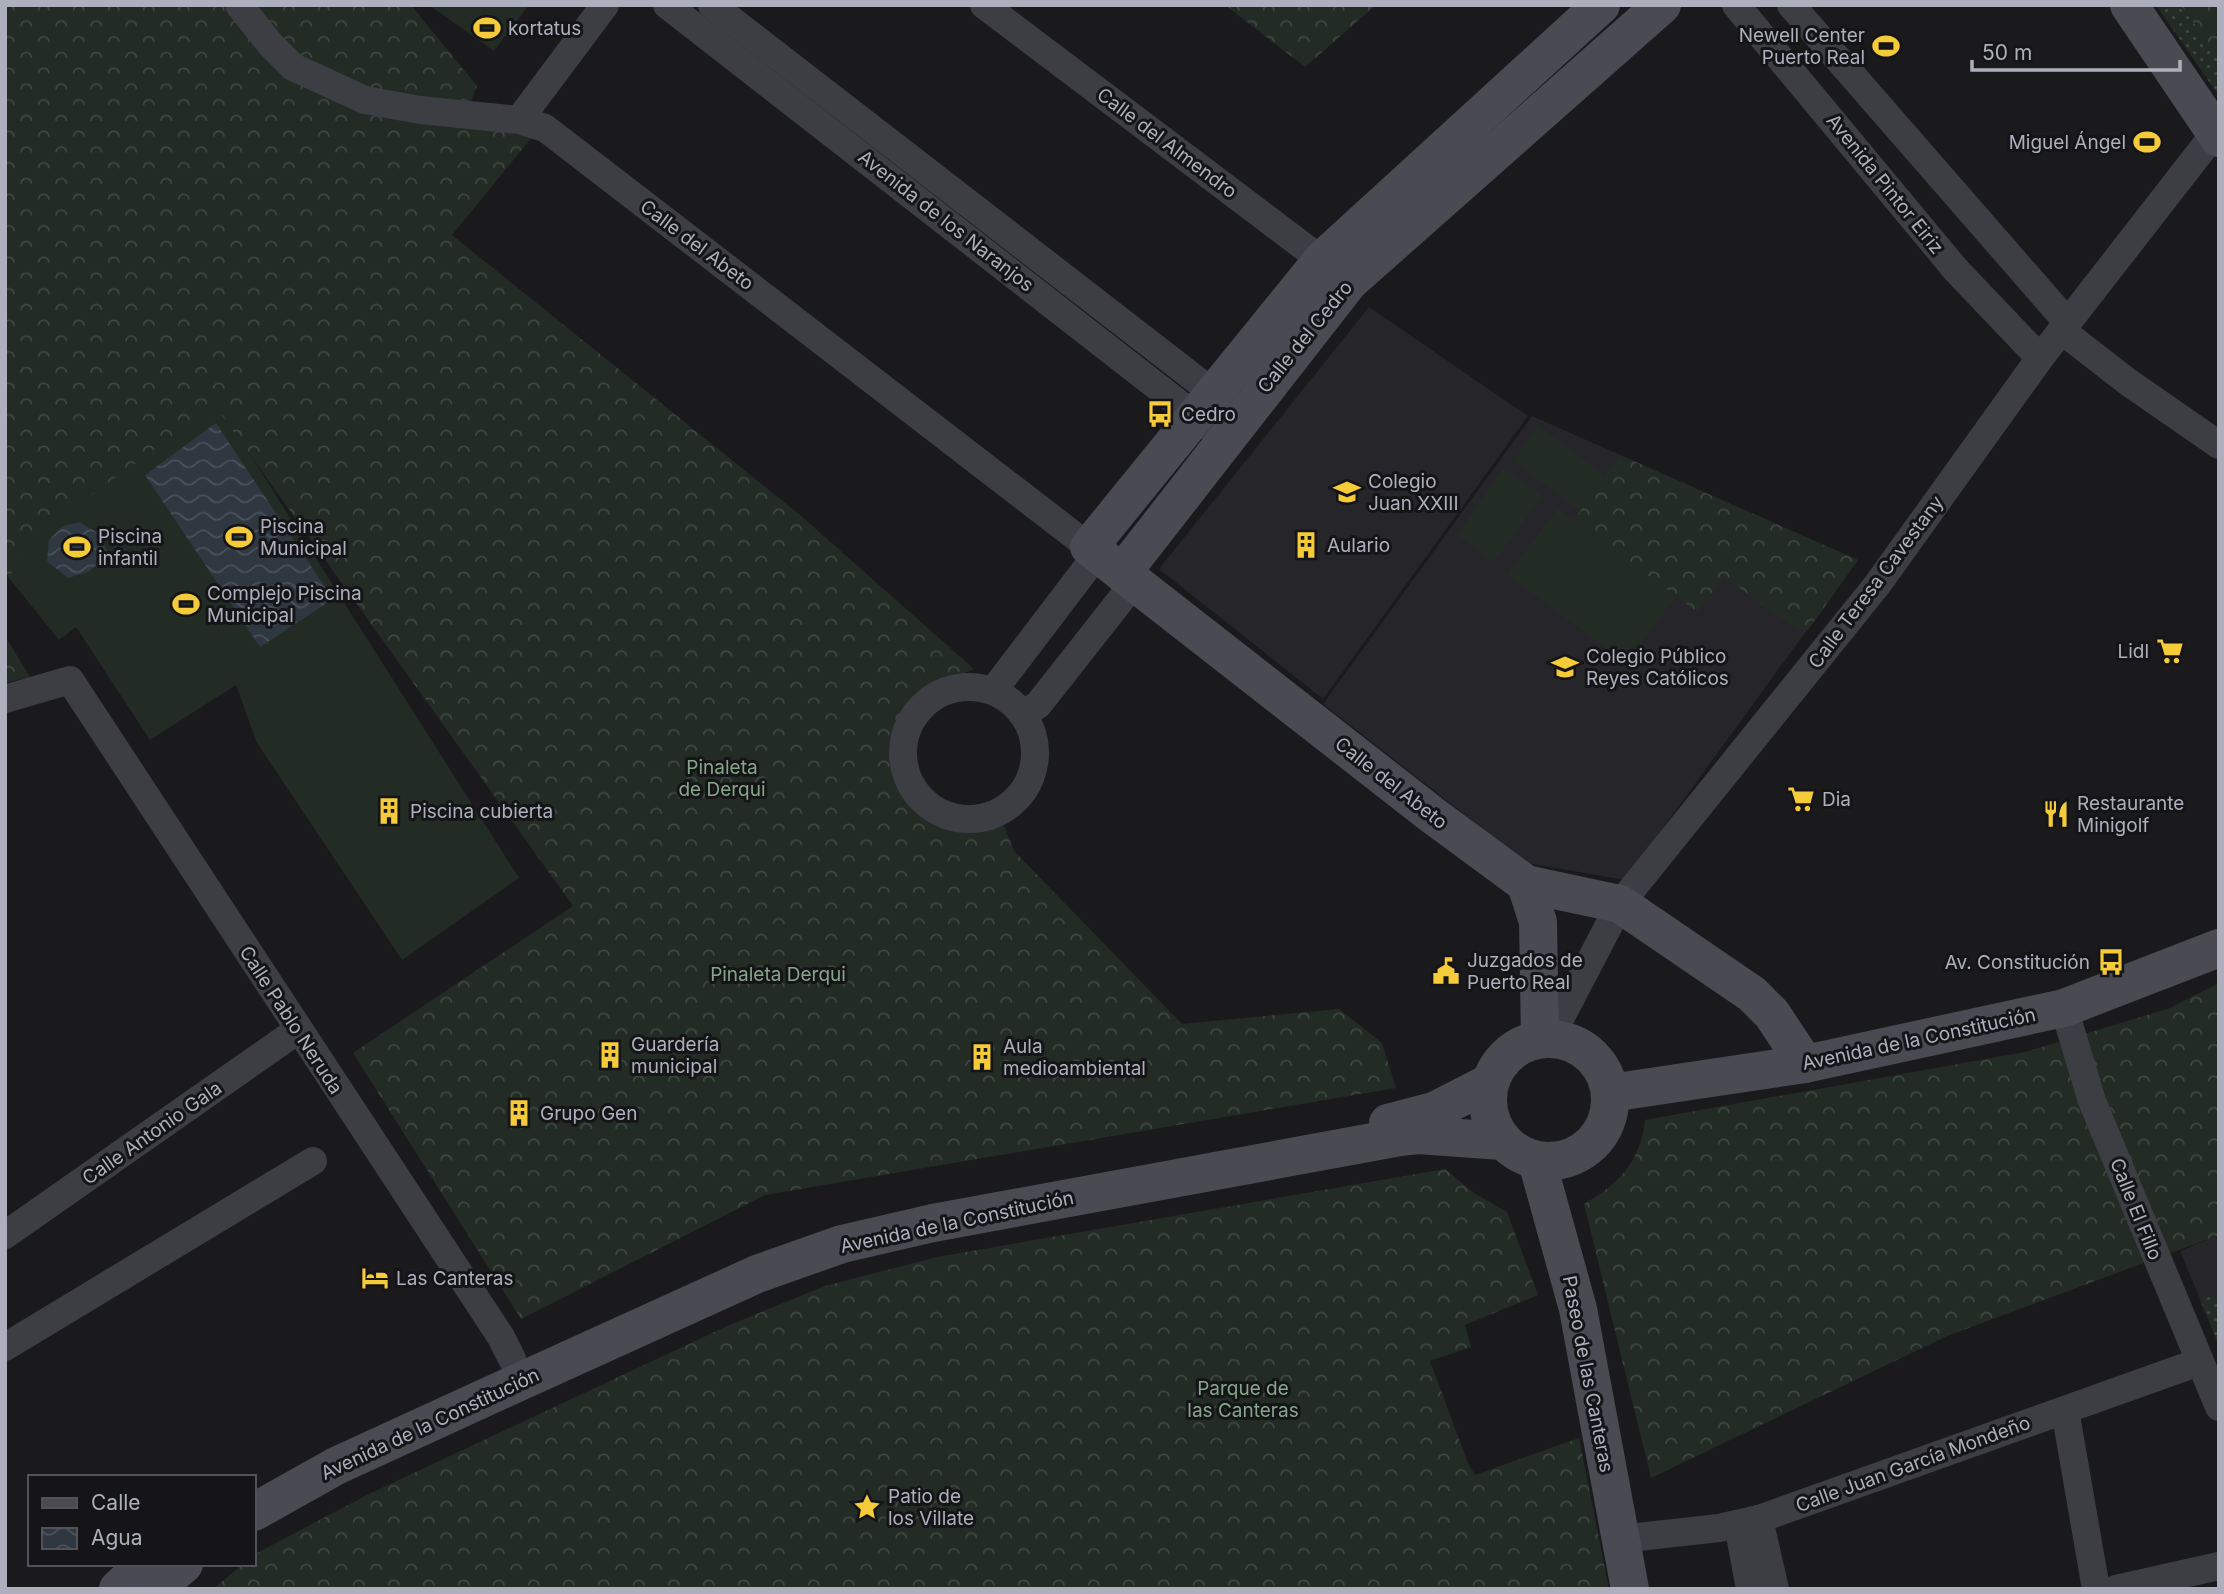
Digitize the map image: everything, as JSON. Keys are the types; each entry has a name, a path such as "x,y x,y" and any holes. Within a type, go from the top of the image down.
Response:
{"street":[{"name":"Calle del Abeto","path":"239,5 271,45 293,67 365,100 420,110 519,120 545,128 1431,814 1526,884"},
{"path":"519,120 605,5"},
{"name":"Avenida de los Naranjos","path":"667,5 1219,416"},
{"name":"Avenida de los Naranjos","path":"712,5 1219,416"},
{"name":"Calle del Almendro","path":"984,5 1335,271"},
{"name":"Calle del Cedro","path":"993,691 1110,564 1219,416 1335,271 1601,5"},
{"name":"Calle del Cedro","path":"1335,271 1662,5"},
{"name":"Avenida Pintor Eiriz","path":"1736,5 1956,270 2040,358"},
{"path":"1791,5 2065,326 2128,382 2219,446"},
{"path":"2129,5 2217,135"},
{"name":"Calle Teresa Cavestany","path":"1545,1039 1620,904 1893,564 2040,358 2217,135"},
{"name":"Calle del Cedro","path":"1022,714 1038,705 1110,564"},
{"name":"Calle Pablo Neruda","path":"5,699 70,680 501,1337 512,1359"},
{"path":"979,687 993,691 1009,700 1022,714 1033,736 1035,760 1028,784 1013,803 992,815 968,819 945,814 925,802 910,783 903,760 905,737 914,717 935,696 949,690 979,687"},
{"path":"1545,1039 1538,922 1526,884 1620,904 1752,994 1773,1014 1805,1064"},
{"name":"Avenida de la Constitución","path":"1610,1093 1805,1064 2064,1008 2219,948"},
{"name":"Calle El Fillo","path":"2064,1008 2092,1101 2219,1407"},
{"name":"Calle Antonio Gala","path":"5,1235 298,1030"},
{"path":"1545,1039 1567,1041 1590,1055 1606,1076 1610,1093 1609,1112 1603,1130 1591,1146 1575,1156 1557,1161 1537,1161 1518,1154 1502,1141 1492,1123 1487,1104 1489,1083 1508,1054 1523,1044 1545,1039"},
{"name":"Avenida de la Constitución","path":"256,1488 512,1359 703,1270 795,1236 925,1199 1413,1119 1489,1083"},
{"name":"Avenida de la Constitución","path":"256,1511 336,1466 518,1382 757,1274 842,1244 933,1223 1400,1137 1418,1135 1502,1141"},
{"path":"5,1347 313,1161"},
{"name":"Paseo de las Canteras","path":"1537,1161 1578,1309 1630,1589"},
{"name":"Calle Juan García Mondeño","path":"1620,1539 1749,1521 2199,1362"},
{"path":"2065,1410 2096,1589"},
{"path":"1749,1521 1750,1589"},
{"path":"1749,1521 1775,1589"},
{"path":"118,1589 143,1566"},
{"path":"155,1589 182,1566"},
{"path":"2116,1589 2219,1566"}],"shaded area":[{"name":"Colegio Juan XXIII","path":"1369,307 1528,416 1323,699 1159,569"},
{"name":"Colegio Público Reyes Católicos","path":"1532,416 1858,560 1625,880 1527,863 1323,704"},
{"path":"2219,1235 2219,1345 2180,1251"}],"green space":[{"name":"Pinaleta Derqui","path":"5,5 411,5 477,86 462,124 532,137 452,235 800,515 974,669 923,691 907,707 906,792 913,805 937,826 973,829 1003,823 1014,851 1182,1024 1339,1009 1382,1043 1396,1088 765,1195 521,1319 353,1053 573,906 215,406 31,539 13,573 5,575"},
{"name":"kortatus","path":"429,5 529,5 494,51"},
{"path":"1225,5 1376,5 1305,67"},
{"path":"2156,5 2181,5 2219,60 2219,96"},
{"path":"2157,5 2219,5 2219,91"},
{"name":"Complejo Piscina Municipal","path":"108,231 519,878 402,960 257,743 236,685 150,740 76,627 59,640 5,573 5,298"},
{"path":"1537,425 1606,475 1580,511 1513,461"},
{"path":"1620,455 1858,560 1808,630 1797,629 1724,577 1697,612 1574,520"},
{"path":"1503,468 1543,495 1494,563 1457,535"},
{"path":"1558,508 1677,596 1626,663 1507,575"},
{"path":"5,636 30,677 5,683"},
{"path":"2219,983 2219,1235 1947,1336 1651,1478 1584,1204 1608,1188 1626,1170 1638,1148 1645,1120 2025,1052 2170,1008"},
{"name":"Parque de las Canteras","path":"1445,1169 1474,1193 1507,1212 1538,1295 1465,1325 1471,1347 1430,1361 1468,1463 1475,1475 1579,1438 1609,1589 213,1589 241,1566 256,1566 257,1553 369,1494 725,1327 825,1286 937,1257"},
{"path":"2216,1295 2219,1303 2219,1345 2200,1300"}],"water":[{"name":"Piscina Municipal","path":"216,423 333,599 260,647 145,475"},
{"name":"Piscina infantil","path":"80,522 99,534 109,555 88,572 68,578 47,561 49,540 63,526"}],"place":[{"name":"kortatus","path":"487,28"},
{"name":"Newell Center Puerto Real","path":"1886,46"},
{"name":"Miguel Ángel","path":"2147,142"},
{"name":"Cedro","path":"1160,414"},
{"name":"Colegio Juan XXIII","path":"1347,492"},
{"name":"Piscina Municipal","path":"239,537"},
{"name":"Aulario","path":"1306,545"},
{"name":"Piscina infantil","path":"77,547"},
{"name":"Complejo Piscina Municipal","path":"186,604"},
{"name":"Lidl","path":"2170,651"},
{"name":"Colegio Público Reyes Católicos","path":"1565,667"},
{"name":"Dia","path":"1801,799"},
{"name":"Piscina cubierta","path":"389,811"},
{"name":"Restaurante Minigolf","path":"2056,814"},
{"name":"Av. Constitución","path":"2111,962"},
{"name":"Juzgados de Puerto Real","path":"1446,971"},
{"name":"Guardería municipal","path":"610,1055"},
{"name":"Aula medioambiental","path":"982,1057"},
{"name":"Grupo Gen","path":"519,1113"},
{"name":"Las Canteras","path":"375,1278"},
{"name":"Patio de los Villate","path":"867,1507"}],"park label":[{"name":"Pinaleta de Derqui","path":"722,778"}]}
